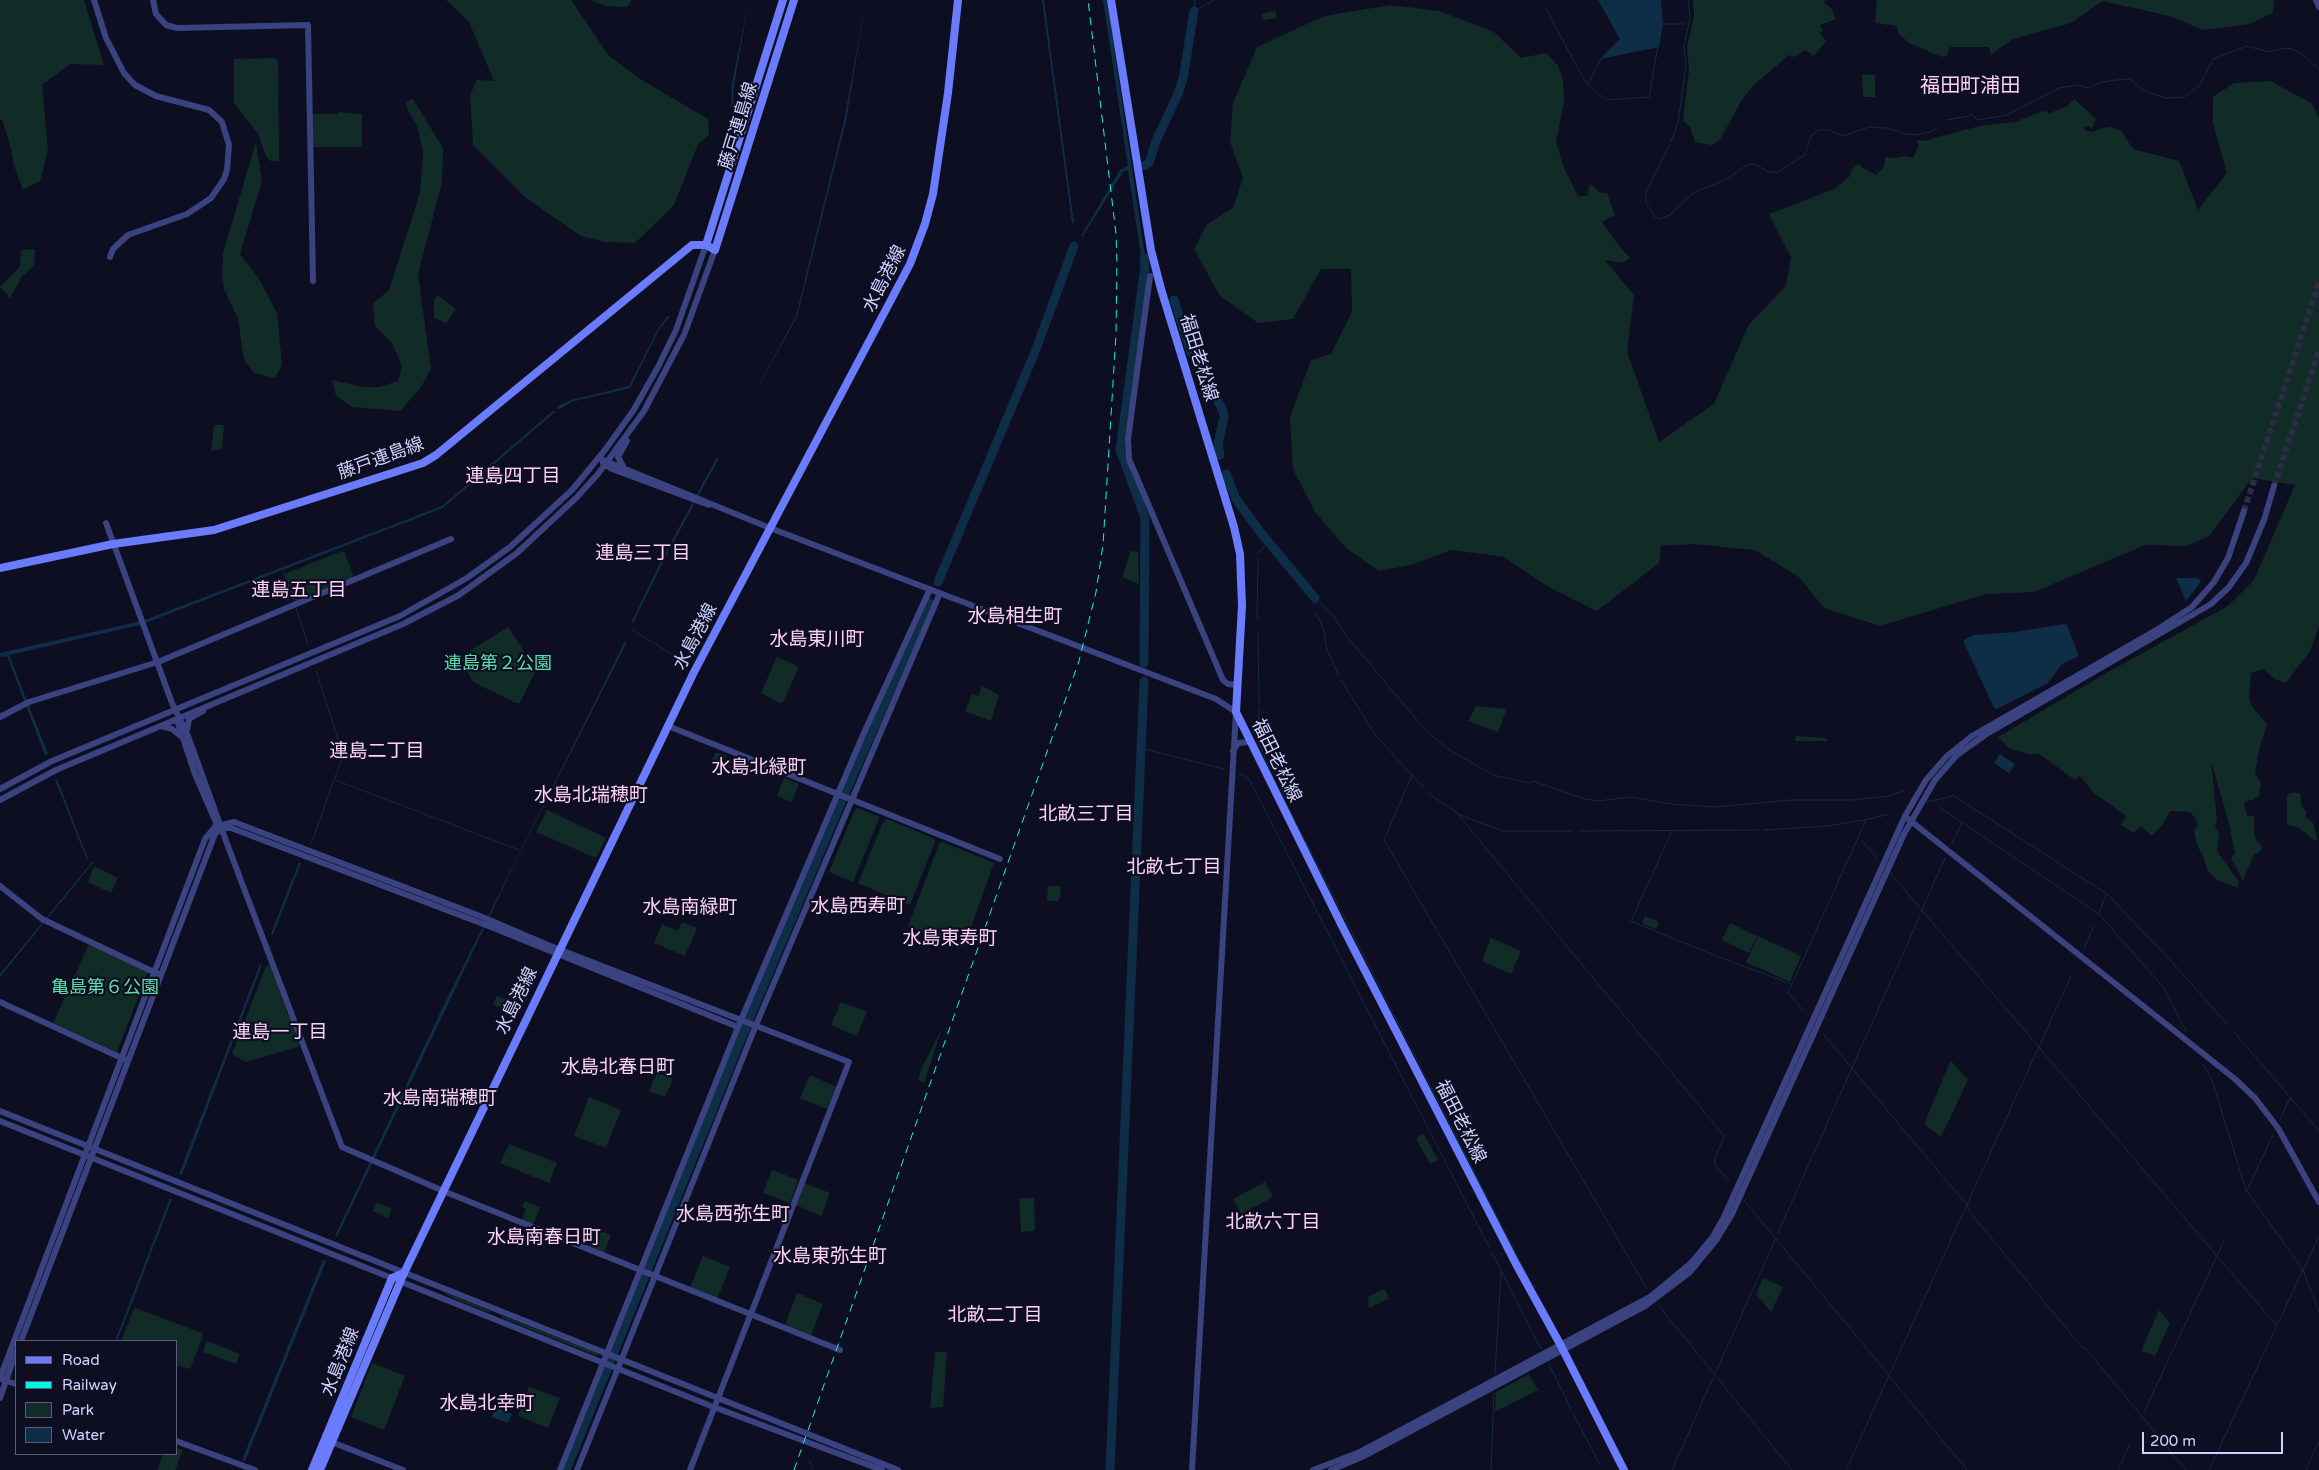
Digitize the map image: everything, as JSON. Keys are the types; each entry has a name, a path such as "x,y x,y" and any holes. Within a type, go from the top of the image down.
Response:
{"main road":[{"name":"藤戸連島線","path":"0,568 113,544 214,530 423,462 455,442 692,245 706,245 784,0"},
{"name":"藤戸連島線","path":"715,250 794,0"},
{"name":"水島港線","path":"312,1470 329,1441 404,1273 694,672 918,246 935,182 949,84 958,0"},
{"name":"福田老松線","path":"1111,0 1151,250 1237,541 1242,583 1236,712 1468,1172 1562,1347 1624,1470"},
{"path":"706,245 715,250"},
{"path":"392,1278 404,1273"},
{"name":"水島港線","path":"320,1470 329,1441 392,1278"}],"street":[{"path":"94,0 106,38 124,73 135,84 156,96 209,110 222,122 228,145 227,170 219,189 211,198 187,214 128,235 113,249 110,257"},
{"path":"153,0 156,14 166,24 177,28 308,25 313,281"},
{"path":"2316,0 2319,7"},
{"path":"0,789 52,761 390,620 467,578 510,547 572,490 632,411 665,354 684,311 706,245"},
{"path":"0,800 56,770 403,624 458,595 504,563 536,538 576,498 606,463 649,402 674,356 695,309 715,250"},
{"path":"1150,276 1128,439 1129,460 1224,680 1228,684 1237,685"},
{"path":"626,469 620,464 618,454 632,433 634,424"},
{"path":"598,458 606,463 696,498"},
{"path":"606,463 626,469 770,528 1221,701 1236,712 1192,1470"},
{"path":"1907,818 1940,773 1970,745 2203,611 2220,596 2238,576 2253,551 2274,486"},
{"path":"1313,1470 1349,1458 1662,1295 1690,1272 1717,1239 1732,1214 1917,793 1930,774 1947,756 1967,740 2158,629 2192,607 2204,596 2228,558 2244,510"},
{"path":"106,523 178,718 214,803 222,816 486,921 738,1027"},
{"path":"0,717 27,703 158,662 451,540"},
{"path":"560,1470 614,1356 749,1022 845,797 930,589"},
{"path":"577,1470 610,1365 648,1274 738,1027 749,1022 845,797 940,593"},
{"path":"208,841 210,813 186,737 187,725 191,717 219,701"},
{"path":"159,726 172,728 186,737"},
{"path":"668,726 1000,859"},
{"path":"1233,751 1238,743 1250,742"},
{"path":"214,803 225,841 342,1146 443,1192 840,1350"},
{"path":"210,813 220,827"},
{"path":"1907,818 2235,1079 2254,1098 2278,1128 2319,1202"},
{"path":"63,1136 86,1139 100,1126 129,1061 158,974 211,831 234,822"},
{"path":"220,827 227,827 486,921"},
{"path":"225,841 232,833 240,832"},
{"path":"208,841 225,841"},
{"path":"0,886 45,920 158,974"},
{"path":"558,952 749,1022 849,1062 690,1470"},
{"path":"21,1340 100,1126 122,1058 158,974"},
{"path":"0,1002 129,1061"},
{"path":"713,1017 749,1022"},
{"path":"0,1110 898,1470"},
{"path":"0,1121 715,1407 882,1470"},
{"path":"100,1126 102,1147 119,1158"},
{"path":"60,1145 78,1158 78,1185"},
{"path":"17,1340 78,1185 95,1164 116,1167"},
{"path":"0,1398 2,1379 15,1346"},
{"path":"1331,1470 1362,1457 1562,1347"},
{"path":"2,1379 15,1354"},
{"path":"2,1379 15,1384"},
{"path":"329,1441 403,1470"},
{"path":"178,1442 255,1470"}],"green space":[{"path":"0,0 84,0 104,65 70,64 42,85 48,150 40,181 23,190 14,166 11,148 2,120 0,120"},
{"path":"446,0 571,0 609,56 640,79 708,119 709,135 698,144 674,205 635,243 605,242 581,236 525,197 473,145 470,95 477,80 494,81 469,22"},
{"path":"590,0 632,0 627,7 605,6"},
{"path":"1693,0 1825,0 1824,3 1831,8 1836,19 1820,25 1823,30 1820,33 1826,41 1814,56 1805,50 1794,57 1789,55 1754,85 1743,98 1720,140 1712,145 1695,142 1690,127 1683,120 1689,70 1687,47 1694,16"},
{"path":"1877,0 2274,0 2273,13 2249,24 2203,30 2170,16 2102,1 2071,23 2013,39 1991,55 1989,47 1950,47 1947,55 1942,57 1909,43 1899,34 1897,26 1875,23"},
{"path":"1391,5 1439,11 1494,32 1521,58 1547,53 1558,66 1563,79 1564,102 1556,142 1564,168 1578,196 1587,196 1590,184 1601,193 1607,193 1615,215 1602,222 1630,258 1622,263 1605,260 1634,295 1627,352 1659,442 1714,404 1749,324 1786,286 1791,257 1769,214 1834,189 1850,176 1852,169 1860,163 1861,167 1876,175 1884,167 1885,157 1907,156 1913,158 1919,145 1916,142 1917,140 1923,141 1980,126 2015,122 2043,111 2050,113 2068,106 2074,99 2096,119 2092,129 2089,126 2084,127 2085,131 2093,132 2110,127 2121,131 2133,149 2179,161 2198,210 2227,173 2213,123 2213,97 2234,83 2270,81 2311,103 2319,118 2319,626 2310,651 2286,683 2275,679 2263,669 2251,673 2249,699 2253,708 2267,724 2255,772 2261,783 2259,796 2253,800 2245,801 2244,805 2247,816 2254,816 2256,840 2262,846 2261,851 2254,855 2244,876 2244,882 2231,858 2235,853 2228,819 2211,761 2217,820 2215,826 2219,832 2217,851 2239,882 2237,888 2217,880 2207,870 2204,858 2197,845 2194,831 2198,825 2190,812 2170,811 2162,825 2152,836 2141,826 2134,833 2121,825 2126,816 2094,793 2080,776 2075,780 2039,754 2029,754 2010,749 1998,737 2108,672 2228,606 2254,580 2295,485 2252,478 2209,536 2187,546 2145,545 2034,592 1986,594 1880,626 1824,608 1799,577 1755,550 1692,544 1661,546 1659,563 1597,611 1547,586 1504,557 1451,550 1411,565 1379,571 1347,549 1315,512 1293,469 1290,417 1311,360 1331,354 1352,312 1351,269 1321,269 1293,319 1258,323 1220,296 1194,249 1207,224 1233,208 1243,178 1230,142 1233,103 1257,47 1324,16"},
{"path":"1275,11 1277,18 1263,20 1261,14"},
{"path":"275,58 278,61 279,161 271,161 267,158 258,134 234,103 234,59"},
{"path":"1862,74 1875,75 1875,97 1863,97"},
{"path":"413,99 443,148 442,182 418,274 431,369 421,387 400,411 353,407 336,396 332,380 363,387 379,387 398,381 402,366 392,343 375,326 373,304 389,290 420,193 423,152 417,126 408,110 406,102"},
{"path":"338,112 362,114 362,147 312,147 312,114 338,114"},
{"path":"256,142 262,181 240,254 259,279 277,313 282,365 275,378 254,373 244,360 238,319 224,289 222,275 223,253"},
{"path":"35,249 34,266 22,276 10,298 0,287 20,267 21,250"},
{"path":"437,295 456,309 446,323 434,318 434,301"},
{"path":"214,425 224,425 222,449 211,451"},
{"path":"342,551 353,574 352,577 295,601 285,574"},
{"path":"1131,551 1138,552 1139,584 1122,577"},
{"name":"連島第２公園","path":"508,627 535,668 535,672 520,703 516,703 473,682 460,657"},
{"path":"777,657 796,665 798,669 783,702 780,703 761,693"},
{"path":"982,686 999,695 991,721 965,711 972,694 978,696"},
{"path":"1476,706 1507,709 1498,732 1468,721"},
{"path":"1796,736 1826,738 1828,741 1795,741"},
{"path":"716,752 726,756 722,769 710,764"},
{"path":"784,778 799,784 791,802 777,796"},
{"path":"2290,793 2300,793 2302,807 2306,811 2306,818 2313,822 2317,840 2314,840 2298,827 2287,825 2287,796"},
{"path":"858,808 878,816 879,819 853,882 829,872 855,809"},
{"path":"547,810 606,838 596,858 536,832"},
{"path":"887,819 933,838 935,842 910,905 858,883 883,822"},
{"path":"943,842 994,863 964,947 908,927 939,844"},
{"path":"94,866 118,878 111,893 88,882"},
{"path":"1048,886 1060,886 1061,896 1058,901 1047,901"},
{"path":"1645,916 1659,922 1656,929 1642,923"},
{"path":"682,922 697,928 685,956 654,943 662,924 678,931"},
{"path":"1730,923 1757,936 1749,953 1722,940"},
{"path":"1758,936 1801,956 1790,982 1746,962"},
{"path":"1491,938 1521,951 1511,974 1482,961"},
{"name":"亀島第６公園","path":"89,944 148,972 117,1052 53,1023"},
{"path":"266,966 270,966 299,1044 298,1047 246,1062 232,1054"},
{"path":"497,996 514,1003 510,1011 493,1004"},
{"path":"841,1002 867,1012 857,1036 831,1025"},
{"path":"942,1028 924,1083 918,1080 923,1065"},
{"path":"1950,1062 1968,1080 1941,1137 1924,1124"},
{"path":"657,1073 673,1079 665,1097 649,1091"},
{"path":"810,1075 836,1087 827,1109 800,1098"},
{"path":"589,1097 621,1110 606,1148 574,1136"},
{"path":"1424,1134 1438,1160 1430,1164 1417,1140 1418,1136"},
{"path":"509,1144 557,1163 549,1183 500,1163"},
{"path":"772,1170 798,1180 790,1203 763,1193"},
{"path":"1265,1182 1273,1197 1241,1214 1233,1199"},
{"path":"804,1183 830,1193 821,1216 796,1205"},
{"path":"1019,1198 1034,1198 1035,1229 1033,1231 1021,1232"},
{"path":"525,1201 540,1207 534,1223 530,1224 522,1220 526,1209 522,1207"},
{"path":"377,1202 392,1209 388,1218 373,1211"},
{"path":"596,1229 611,1235 604,1253 589,1247"},
{"path":"703,1256 730,1267 717,1299 690,1287"},
{"path":"1763,1278 1783,1287 1771,1312 1756,1294"},
{"path":"1384,1289 1389,1298 1369,1308 1368,1297"},
{"path":"441,1291 490,1311 489,1313"},
{"path":"797,1293 823,1304 811,1336 785,1325"},
{"path":"136,1308 202,1333 203,1336 190,1369 178,1366 178,1340 121,1340"},
{"path":"2159,1310 2170,1323 2155,1356 2141,1351"},
{"path":"502,1316 598,1354 597,1356 502,1318"},
{"path":"207,1341 240,1354 236,1364 203,1352"},
{"path":"935,1352 947,1352 943,1407 930,1408"},
{"path":"372,1363 405,1376 384,1430 351,1417"},
{"path":"1529,1374 1538,1390 1495,1412 1496,1392"},
{"path":"529,1387 560,1398 548,1428 518,1416"},
{"path":"178,1449 183,1450 175,1470 157,1470 163,1455 178,1455"}],"water":[{"path":"749,0 734,85 733,107 738,112 731,107 732,83"},
{"path":"866,0 846,121 797,317 748,405 796,316 844,121"},
{"path":"1042,0 1044,0 1074,223 1072,223"},
{"path":"1103,0 1107,0 1147,270 1143,269 1128,170 1123,172 1083,236 1081,236 1120,170 1128,166"},
{"path":"1598,0 1661,0 1663,25 1659,47 1600,59 1620,39"},
{"path":"668,316 670,317 660,328 630,388 571,402 558,410 557,407 571,400 629,386 659,327"},
{"path":"554,410 555,412 443,508 140,625 9,655 48,754 45,755 7,656 0,657 0,653 145,620 442,506"},
{"path":"717,457 719,458 671,547 669,546"},
{"path":"667,549 669,550 633,623 631,623"},
{"path":"2176,578 2196,578 2201,580 2200,583 2186,601"},
{"path":"2067,625 2079,656 2062,664 2048,683 1997,709 1994,708 1963,641 1973,635 2015,632"},
{"path":"625,641 627,642 518,857 337,1237 335,1236 441,1011"},
{"path":"2000,754 2015,764 2009,773 1994,763"},
{"path":"57,779 88,859 87,860 55,780"},
{"path":"299,862 301,863 273,935 271,934"},
{"path":"93,863 0,977 0,974"},
{"path":"260,964 262,965 182,1175 179,1174"},
{"path":"170,1198 172,1199 117,1340 115,1340"},
{"path":"323,1260 326,1261 245,1461 242,1460"},
{"path":"496,1407 512,1414 508,1423 492,1417"}],"waterway":[{"path":"1194,9 1195,0"},
{"path":"1194,11 1214,0"},
{"path":"1671,141 1678,123 1686,65 1684,47 1690,18 1688,0"},
{"path":"1545,7 1582,76 1588,85 1606,100 1649,97 1658,46"},
{"path":"1143,166 1149,163 1156,141 1183,79 1194,11"},
{"path":"1662,24 1684,24"},
{"path":"1947,120 1973,115 1977,120 2007,115 2059,88 2077,85 2088,88 2102,82 2117,80 2130,79 2143,90 2165,98 2184,97 2200,85 2213,59 2247,46 2269,52 2285,48 2292,49 2303,55 2319,69"},
{"path":"1588,84 1601,59"},
{"path":"1669,146 1646,192 1646,203 1654,216 1660,219 1670,215 1693,193 1727,179 1748,164 1757,165 1768,172 1778,172 1805,155 1811,136 1819,130 1829,130 1843,136 1869,127 1887,128 1914,135 1930,132 1937,128"},
{"path":"940,583 1038,353 1077,247 1074,246"},
{"path":"938,582 1035,352 1074,246"},
{"path":"1144,257 1145,266 1120,450 1145,518 1144,663"},
{"path":"1174,300 1191,352 1196,358 1223,411 1224,417 1218,444 1220,455"},
{"path":"1226,474 1236,499 1261,533 1315,598"},
{"path":"1258,553 1269,543"},
{"path":"1257,618 1258,559"},
{"path":"283,570 294,601"},
{"path":"1315,598 1333,615 1344,633 1428,733 1448,749 1493,775 1530,783 1533,781 1585,799 1598,801 1631,797 1671,804 1715,807 1791,800 1851,800 1889,796 1905,790"},
{"path":"1314,604 1315,599"},
{"path":"566,1470 750,1017 929,602"},
{"path":"847,794 932,603"},
{"path":"296,608 308,645"},
{"path":"1316,614 1323,627 1327,650 1339,676"},
{"path":"631,629 689,665"},
{"path":"1258,634 1259,704"},
{"path":"311,844 343,755 316,670"},
{"path":"1341,680 1376,736 1423,787"},
{"path":"1110,1470 1144,681"},
{"path":"1259,709 1258,740 1272,776 1531,1283 1536,1287"},
{"path":"1141,748 1224,769"},
{"path":"1239,773 1249,779 1489,1247"},
{"path":"1412,775 1384,840 1647,1289"},
{"path":"335,780 519,850"},
{"path":"1428,793 1460,815 1503,831 1573,831"},
{"path":"1926,802 1954,796 2107,894 2171,961 2228,1025"},
{"path":"751,1020 845,800"},
{"path":"1939,807 2099,914 2164,988 2186,1031"},
{"path":"1456,812 1724,1136 1715,1158 1715,1165 1729,1181"},
{"path":"1764,830 1827,826 1889,814"},
{"path":"1804,1011 1788,993 1866,820"},
{"path":"1952,843 1962,823"},
{"path":"1579,831 1759,830"},
{"path":"1672,831 1631,921 1791,984"},
{"path":"1861,840 1878,859"},
{"path":"1921,912 1945,858"},
{"path":"1891,874 2276,1325"},
{"path":"2098,915 2106,895"},
{"path":"1778,1233 1920,916"},
{"path":"2084,948 2094,926"},
{"path":"1846,1470 2071,976"},
{"path":"651,1271 749,1026"},
{"path":"2234,1032 2319,1131"},
{"path":"1823,1034 2186,1470"},
{"path":"2203,1064 2212,1080 2246,1190 2303,1270 2319,1312"},
{"path":"2280,1119 2290,1098"},
{"path":"2246,1192 2273,1135"},
{"path":"1744,1200 1967,1470"},
{"path":"1715,1374 1776,1238"},
{"path":"2209,1470 2318,1238"},
{"path":"2144,1412 2224,1241"},
{"path":"1491,1251 1541,1349"},
{"path":"1495,1374 1501,1272"},
{"path":"616,1354 648,1277"},
{"path":"1659,1306 1792,1470"},
{"path":"1549,1364 1571,1409"},
{"path":"569,1470 610,1369"},
{"path":"1672,1470 1713,1378"},
{"path":"1491,1470 1494,1393"},
{"path":"1573,1413 1600,1465"},
{"path":"2306,1470 2319,1441"},
{"path":"2118,1470 2130,1443"},
{"path":"809,1459 813,1470"}],"tunnel":[{"path":"2244,511 2319,282"},
{"path":"2274,486 2319,350"}],"railway":[{"path":"794,1470 1079,661 1096,592 1103,545 1116,334 1117,262 1116,234 1088,0"}],"district":[{"name":"福田町浦田","path":"1970,87"},
{"name":"連島四丁目","path":"513,477"},
{"name":"連島三丁目","path":"643,554"},
{"name":"連島五丁目","path":"299,591"},
{"name":"水島相生町","path":"1015,617"},
{"name":"水島東川町","path":"817,640"},
{"name":"連島二丁目","path":"377,752"},
{"name":"水島北緑町","path":"759,768"},
{"name":"水島北瑞穂町","path":"591,796"},
{"name":"北畝三丁目","path":"1086,815"},
{"name":"北畝七丁目","path":"1174,868"},
{"name":"水島西寿町","path":"858,907"},
{"name":"水島南緑町","path":"690,908"},
{"name":"水島東寿町","path":"950,939"},
{"name":"連島一丁目","path":"280,1033"},
{"name":"水島北春日町","path":"618,1068"},
{"name":"水島南瑞穂町","path":"440,1099"},
{"name":"水島西弥生町","path":"733,1215"},
{"name":"北畝六丁目","path":"1273,1223"},
{"name":"水島南春日町","path":"544,1238"},
{"name":"水島東弥生町","path":"830,1257"},
{"name":"北畝二丁目","path":"995,1316"},
{"name":"水島北幸町","path":"487,1404"}]}
